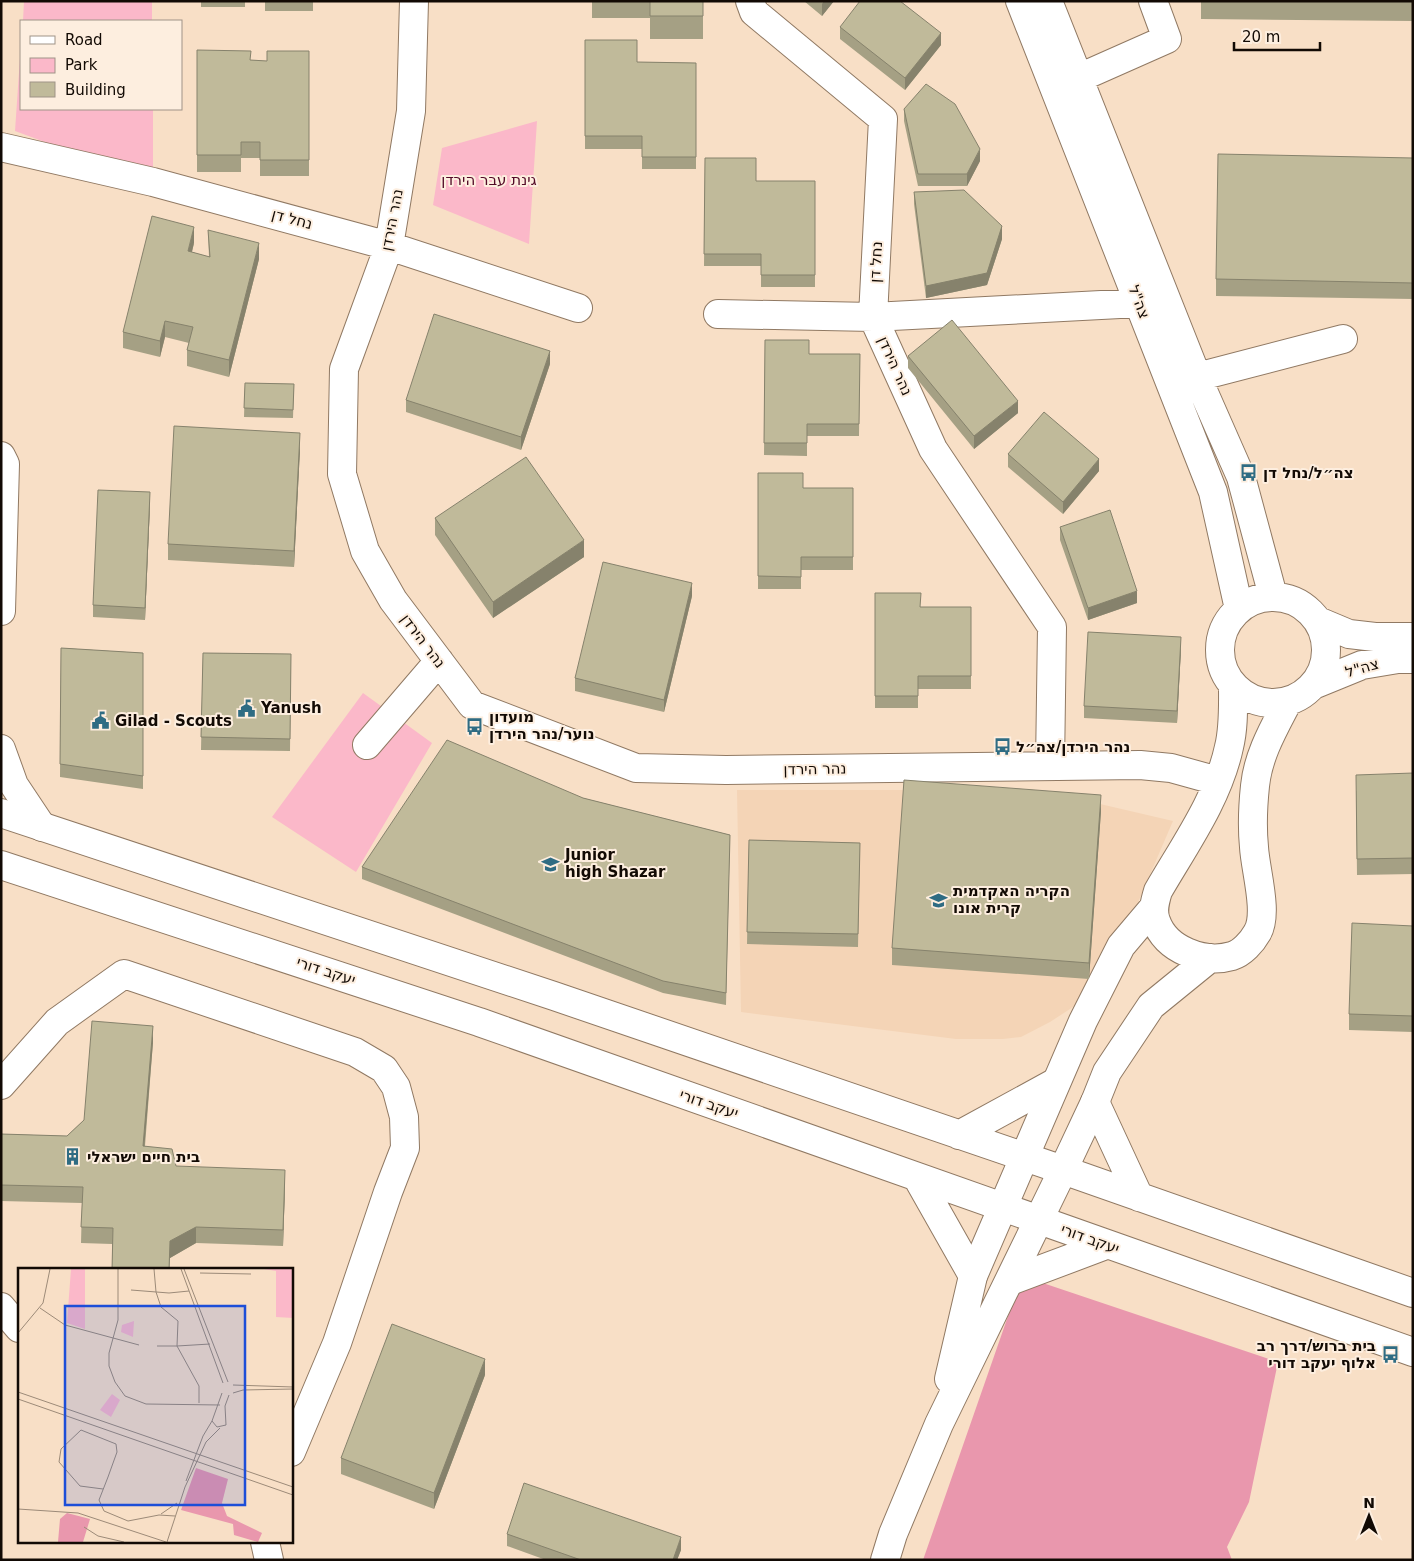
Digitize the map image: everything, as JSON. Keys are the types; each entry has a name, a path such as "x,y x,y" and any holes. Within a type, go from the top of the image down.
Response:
{"street":[{"name":"נהר הירדן","path":"414,1 411,111 389,246 344,369 342,474 365,551 393,600 472,704 636,768 726,770 1140,765 1171,768 1218,781"},
{"name":"נחל דן","path":"750,1 754,12 883,119 873,317"},
{"name":"צה\"ל","path":"1020,1 1213,492 1239,609"},
{"name":"צה\"ל","path":"1048,1 1197,378 1241,477 1273,596"},
{"path":"1079,78 1167,39 1153,1"},
{"name":"נחל דן","path":"1,147 153,182 389,246 578,308"},
{"path":"718,314 873,317 1139,303"},
{"name":"נהר הירדן","path":"873,317 933,449 1052,627 1050,766"},
{"path":"1197,378 1343,339"},
{"path":"1,456 5,464 1,611"},
{"path":"1273,596 1291,599 1306,608 1318,621 1325,636 1326,654 1322,671 1313,685 1302,695 1288,701 1273,703 1258,701 1245,695 1233,685 1224,671 1220,654 1221,638 1228,621 1239,609 1255,599 1273,596"},
{"name":"צה\"ל","path":"1318,621 1349,634 1376,637 1413,637"},
{"name":"צה\"ל","path":"1313,685 1362,665 1398,659 1413,659"},
{"path":"367,745 439,661"},
{"path":"1233,685 1230,746 1218,781 1209,803 1158,891 1154,907 1156,921 1166,939 1177,948 1194,955 1210,958 1233,956 1246,947 1258,932 1261,919 1261,896 1254,846 1255,784 1263,750 1288,701"},
{"path":"1,749 14,785 42,827"},
{"path":"1,813 554,996 1064,1170 1413,1293"},
{"name":"יעקב דורי","path":"1,865 470,1019 1413,1352"},
{"path":"939,1424 973,1276 1083,1021 1121,946 1154,907"},
{"path":"868,1560 889,1547 939,1424 1064,1170 1107,1072 1151,1006 1210,958"},
{"path":"1,1085 57,1022 124,974 355,1052 384,1069 396,1087 404,1117 405,1148 388,1192 337,1343 293,1441"},
{"path":"960,1135 1056,1082"},
{"path":"1095,1102 1139,1197"},
{"path":"917,1177 973,1276"},
{"path":"1010,1281 1106,1245"},
{"path":"1,1307 18,1327"},
{"path":"266,1544 269,1560"}],"shaded area":[{"name":"הקריה האקדמית קרית אונו","path":"737,790 1040,790 1173,821 1105,979 1073,1007 1021,1037 956,1039 741,1012"},
{"path":"1022,1276 1278,1362 1249,1502 1227,1547 1232,1560 923,1560"}],"green space":[{"path":"24,1 152,1 152,20 23,20"},
{"path":"20,58 20,110 153,110 153,182 15,131"},
{"name":"גינת עבר הירדן","path":"537,121 529,244 433,205 442,148"},
{"path":"363,693 432,743 356,872 272,817"}],"building":[{"path":"650,1 703,1 703,16 650,16"},
{"path":"860,1 900,1 941,33 905,78 840,27"},
{"path":"585,40 637,40 637,62 696,63 696,157 642,157 642,136 585,136"},
{"path":"197,50 251,51 250,60 267,61 267,51 309,51 309,160 260,160 260,142 241,142 241,155 197,155"},
{"path":"926,84 955,104 980,149 967,174 918,174 904,109"},
{"path":"1218,154 1413,158 1413,283 1216,279"},
{"path":"705,158 756,158 756,181 815,181 815,275 761,275 761,254 704,254"},
{"path":"964,190 1002,226 987,273 926,286 914,192"},
{"path":"152,216 194,227 188,251 210,257 208,230 259,243 229,360 187,350 193,327 165,321 160,341 123,332"},
{"path":"434,314 550,351 521,437 406,400"},
{"path":"952,320 1018,401 974,436 908,356"},
{"path":"765,340 809,340 809,354 860,354 859,424 807,424 807,443 764,443"},
{"path":"245,383 294,384 293,410 244,408"},
{"path":"1044,412 1099,459 1063,502 1008,454"},
{"path":"174,426 300,433 294,551 168,544"},
{"path":"526,457 584,540 493,602 435,518"},
{"path":"758,473 803,473 803,488 853,488 853,557 801,557 801,577 758,576"},
{"path":"98,490 150,492 145,608 93,605"},
{"path":"1110,510 1137,591 1088,608 1060,527"},
{"path":"603,562 692,583 664,700 575,678"},
{"path":"875,593 921,593 920,607 971,607 971,676 918,676 918,696 875,696"},
{"path":"1088,632 1181,637 1177,711 1084,706"},
{"name":"Gilad - Scouts","path":"61,648 143,653 143,776 60,764"},
{"name":"Yanush","path":"203,653 291,654 290,739 201,737"},
{"name":"Junior high Shazar","path":"447,740 583,798 730,835 726,993 663,981 362,867"},
{"path":"1413,773 1413,858 1357,859 1356,775"},
{"path":"904,780 1101,795 1089,963 892,948"},
{"path":"749,840 860,843 858,934 747,932"},
{"path":"1352,923 1413,926 1413,1016 1349,1014"},
{"name":"בית חיים ישראלי","path":"92,1021 153,1026 143,1146 172,1149 176,1166 285,1170 283,1230 196,1227 170,1241 169,1268 112,1268 113,1228 81,1227 83,1187 1,1185 1,1134 67,1136 84,1120"},
{"path":"392,1324 485,1359 434,1493 341,1458"},
{"path":"524,1483 681,1537 673,1560 581,1560 507,1534"}],"place":[{"name":"צה״ל/נחל דן","path":"1249,473"},
{"name":"Yanush","path":"247,708"},
{"name":"Gilad - Scouts","path":"101,721"},
{"name":"מועדון נוער/נהר הירדן","path":"475,726"},
{"name":"נהר הירדן/צה״ל","path":"1002,747"},
{"name":"Junior high Shazar","path":"551,864"},
{"name":"הקריה האקדמית קרית אונו","path":"939,900"},
{"name":"בית חיים ישראלי","path":"73,1157"},
{"name":"בית ברוש/דרך רב אלוף יעקב דורי","path":"1390,1355"}]}
